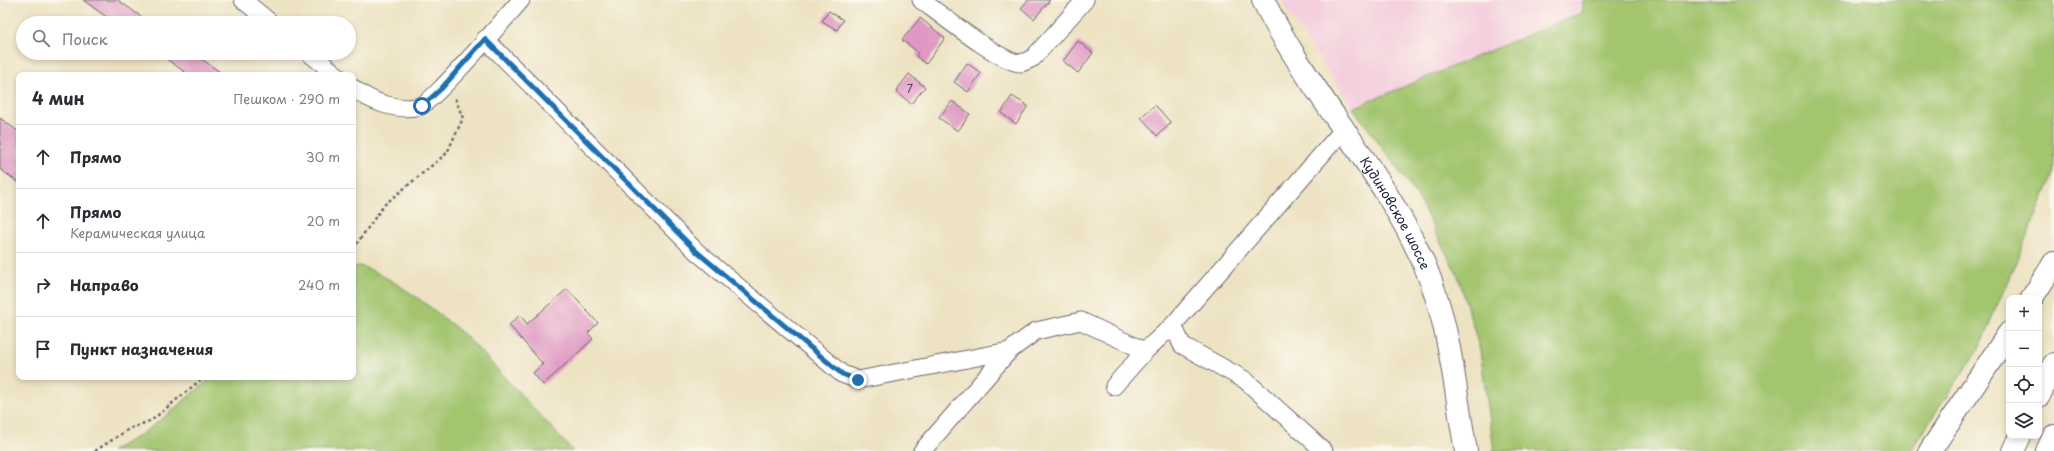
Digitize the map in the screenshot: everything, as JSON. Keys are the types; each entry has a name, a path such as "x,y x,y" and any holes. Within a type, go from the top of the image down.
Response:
{"main road":[{"name":"Кудиновское шоссе","path":"1263,0 1305,71 1398,211 1424,265 1439,302 1448,336 1466,451"},
{"path":"2034,295 2054,264"},
{"path":"1930,451 2006,337"},
{"path":"2042,390 2054,364"},
{"path":"2047,451 2054,436"},
{"path":"2014,451 2019,439"}],"street":[{"path":"243,0 263,16"},
{"path":"356,90 366,97 395,108 422,106 441,89 521,0"},
{"path":"921,0 972,38 1006,59 1020,63 1033,58 1085,0"},
{"path":"485,39 697,252 842,374 858,380 1009,351"},
{"path":"318,60 333,72"},
{"path":"1114,386 1145,351 1173,325 1344,129"},
{"path":"922,451 1009,351 1036,331 1081,321 1145,351"},
{"path":"1173,325 1182,345 1246,380 1324,451"}],"path":[{"path":"356,244 384,205 446,154 463,118 454,97 456,90"},
{"path":"96,451 129,429 152,420 200,380"}],"shaded area":[{"path":"1282,0 1583,0 1584,12 1353,108 1288,13"}],"green space":[{"path":"1583,0 2054,0 2054,173 1979,348 1910,451 1494,451 1480,350 1458,276 1416,194 1353,108 1583,12"},
{"path":"360,266 372,271 402,287 433,309 460,331 573,451 111,451 137,437 162,419 208,380 356,380 356,267"}],"building":[{"path":"83,0 118,0 140,16 105,16"},
{"path":"1028,0 1050,0 1034,19 1021,8"},
{"path":"829,11 843,20 837,30 822,21"},
{"path":"920,18 945,38 926,64 916,56 918,52 902,40"},
{"path":"1078,41 1093,53 1078,73 1063,61"},
{"path":"168,60 203,60 220,72 185,72"},
{"path":"967,63 981,73 968,92 954,82"},
{"path":"909,74 925,87 911,104 896,91"},
{"path":"1012,96 1028,106 1016,124 1001,113"},
{"path":"952,101 970,114 958,131 939,118"},
{"path":"1155,105 1171,123 1157,136 1141,117"},
{"path":"0,118 16,130 16,181 0,169"},
{"path":"567,289 598,323 588,333 593,339 543,385 533,373 543,364 509,325 520,315 527,324"}],"route":[{"path":"422,106 441,89 485,39 697,252 842,374 858,380"}]}
